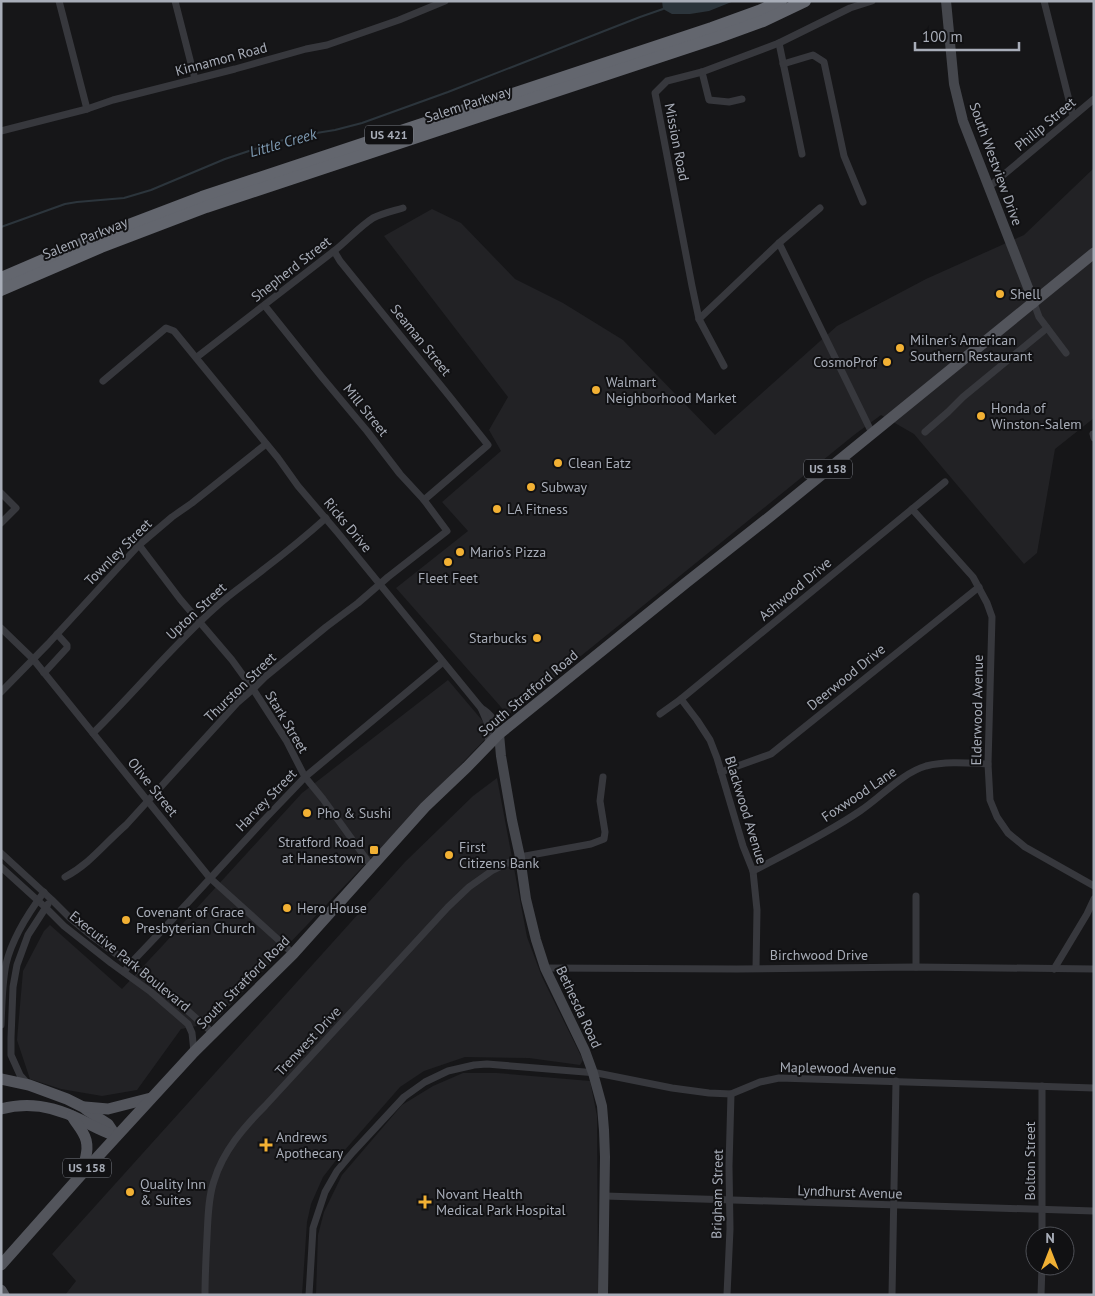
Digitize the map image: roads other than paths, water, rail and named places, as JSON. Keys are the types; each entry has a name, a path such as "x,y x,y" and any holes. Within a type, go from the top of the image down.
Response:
{"highway":[{"name":"Salem Parkway","path":"1,278 88,241 202,197 712,28 781,1"},
{"name":"Salem Parkway","path":"1,290 171,220 724,36 763,21 805,1"}],"main road":[{"name":"South Stratford Road","path":"1,1265 194,1052 293,954 425,807 499,734 1094,254"},
{"path":"1,1079 30,1085 67,1099 108,1124 116,1136"},
{"path":"83,1107 108,1109 151,1098"},
{"path":"1,1109 22,1105 61,1111 103,1132 116,1136"},
{"path":"72,1116 83,1132 88,1148 81,1175"},
{"path":"1,1290 4,1295"}],"street":[{"path":"59,1 88,109"},
{"path":"175,1 195,79"},
{"name":"Kinnamon Road","path":"1,131 327,45 445,1"},
{"name":"Mission Road","path":"699,319 655,93 667,81 702,72 779,43 850,8 872,1"},
{"name":"South Westview Drive","path":"946,1 954,84 963,121 1034,303"},
{"path":"1044,1 1073,116"},
{"path":"779,43 802,154"},
{"path":"784,64 813,55 824,62 844,156 863,202"},
{"path":"702,72 709,100 729,102 742,99"},
{"name":"Philip Street","path":"989,187 1094,99"},
{"name":"Shepherd Street","path":"197,358 334,251 371,219 383,213 403,208"},
{"path":"724,366 699,319 779,243 820,208"},
{"path":"779,243 872,433"},
{"name":"Seaman Street","path":"334,251 340,261 488,445 424,500"},
{"path":"1034,303 1039,317 1066,353"},
{"name":"Mill Street","path":"265,306 400,474 424,500 447,531"},
{"name":"Ricks Drive","path":"104,381 166,328 174,330 298,486 481,708 489,727 488,746"},
{"path":"925,432 963,397 1047,328"},
{"name":"Townley Street","path":"1,692 139,545 266,444"},
{"name":"Ashwood Drive","path":"660,714 681,699 944,482"},
{"path":"1,494 16,508 1,523"},
{"name":"Elderwood Avenue","path":"912,509 973,577 992,617 988,764 990,800 997,817 1008,833 1025,847 1094,886"},
{"name":"Upton Street","path":"92,733 200,622 233,592 326,518"},
{"name":"Thurston Street","path":"65,877 88,862 126,825 238,702 265,677 447,531"},
{"name":"Stark Street","path":"139,545 180,599 232,660 253,689 286,740 305,777 372,867"},
{"name":"Deerwood Drive","path":"720,772 771,754 979,587"},
{"name":"Olive Street","path":"1,628 33,659 210,878 293,954"},
{"path":"44,673 67,648 57,634"},
{"name":"Harvey Street","path":"124,972 305,777 443,662"},
{"name":"Blackwood Avenue","path":"681,699 710,740 743,846 753,871 756,910 756,968"},
{"name":"Ricks Drive","path":"481,708 488,712 496,723 499,734"},
{"name":"Bethesda Road","path":"499,734 530,919 545,968 585,1051 602,1106 605,1196 604,1295"},
{"name":"Foxwood Lane","path":"753,871 847,820 919,769 937,764 988,764"},
{"name":"Trenwest Drive","path":"205,1295 208,1213 214,1181 226,1152 252,1119 469,886 493,870 520,857 591,844 604,839 605,832 600,801 603,777"},
{"name":"Executive Park Boulevard","path":"1,853 70,918 170,994 213,1034"},
{"name":"Executive Park Boulevard","path":"1,867 64,926 151,992 188,1024 192,1033 194,1052"},
{"path":"13,878 20,871"},
{"path":"1,1025 2,986 6,963 14,941 28,914 44,892"},
{"path":"916,896 916,967"},
{"path":"1054,969 1094,899"},
{"path":"30,1085 20,1075 12,1055 10,1038 13,986 23,946 45,907 52,900"},
{"path":"14,941 23,946"},
{"name":"Birchwood Drive","path":"545,968 916,967 1094,969"},
{"path":"2,986 13,986"},
{"name":"Maplewood Avenue","path":"309,1295 313,1228 325,1192 337,1172 404,1097 425,1082 448,1071 474,1065 494,1064 593,1073 709,1094 731,1094 760,1082 779,1078 1094,1088"},
{"path":"892,1295 896,1081"},
{"name":"Bolton Street","path":"1042,1086 1042,1226"},
{"name":"Brigham Street","path":"726,1295 731,1094"},
{"name":"Lyndhurst Avenue","path":"605,1196 1094,1211"},
{"path":"1041,1295 1042,1276"}],"waterway":[{"name":"Little Creek","path":"1,227 65,204 124,198 151,190 225,159 276,142 362,123 663,9"}],"place":[{"name":"Shell","path":"1000,294"},
{"name":"Milner's American Southern Restaurant","path":"900,348"},
{"name":"CosmoProf","path":"887,362"},
{"name":"Walmart Neighborhood Market","path":"596,390"},
{"name":"Honda of Winston-Salem","path":"981,416"},
{"name":"Clean Eatz","path":"558,463"},
{"name":"Subway","path":"531,487"},
{"name":"LA Fitness","path":"497,509"},
{"name":"Mario's Pizza","path":"460,552"},
{"name":"Fleet Feet","path":"448,562"},
{"name":"Starbucks","path":"537,638"},
{"name":"Pho & Sushi","path":"307,813"},
{"name":"Stratford Road at Hanestown","path":"374,850"},
{"name":"First Citizens Bank","path":"449,855"},
{"name":"Hero House","path":"287,908"},
{"name":"Covenant of Grace Presbyterian Church","path":"126,920"},
{"name":"Andrews Apothecary","path":"266,1145"},
{"name":"Quality Inn & Suites","path":"130,1192"},
{"name":"Novant Health Medical Park Hospital","path":"425,1202"}]}
